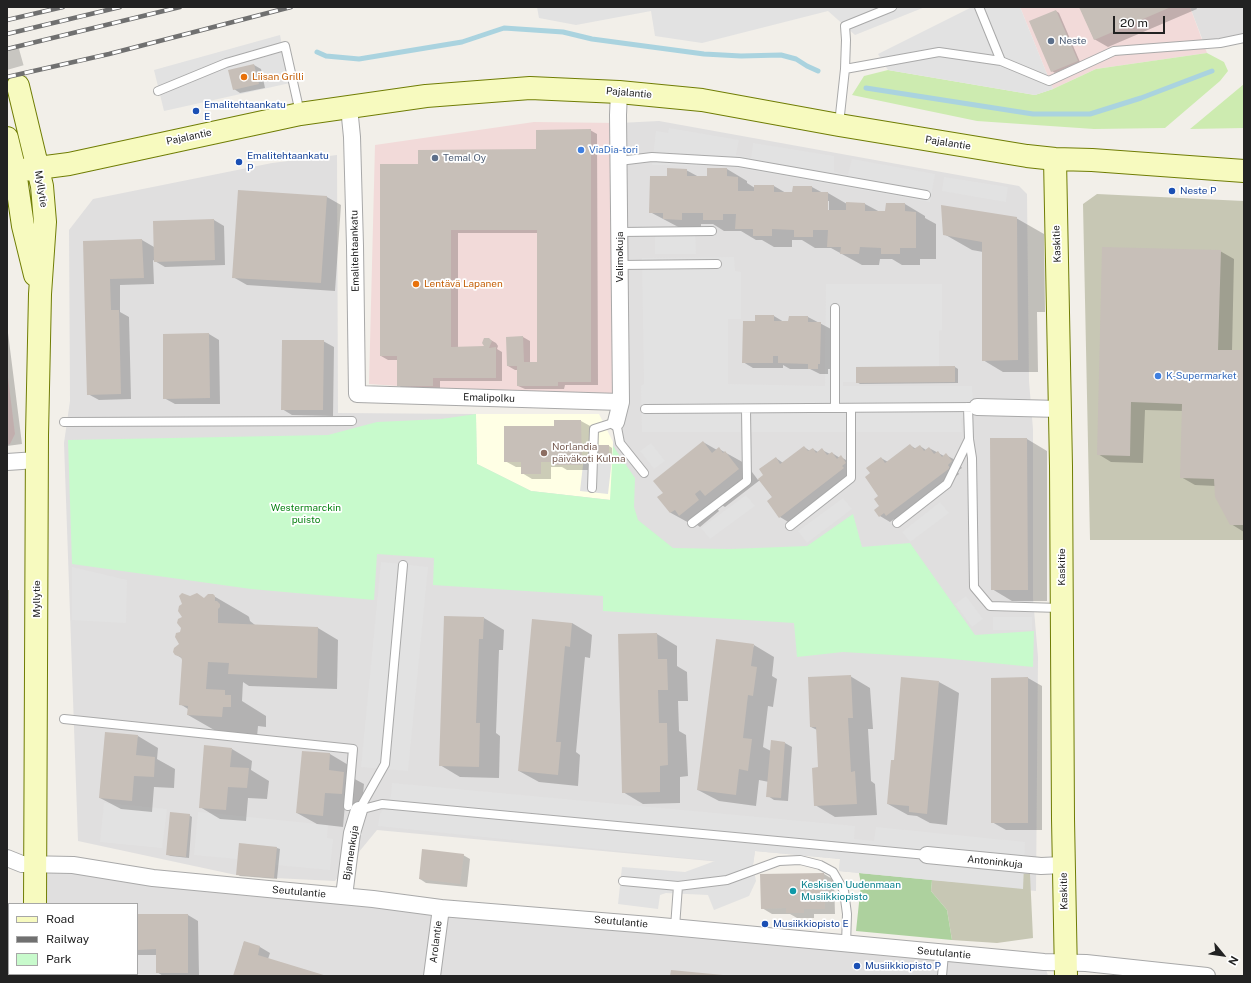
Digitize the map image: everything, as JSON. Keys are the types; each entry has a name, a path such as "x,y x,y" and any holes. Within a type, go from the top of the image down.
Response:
{"street":[{"name":"Myllytie","path":"18,86 42,186 45,222 40,294 37,460 35,903"},
{"name":"Pajalantie","path":"15,172 69,164 300,114 426,96 530,88 619,92 702,100 839,125 1020,155 1055,159 1092,160 1244,171"},
{"name":"Valimokuja","path":"616,422 621,402 619,92"},
{"name":"Emalitehtaankatu","path":"349,107 352,137 355,223 357,394"},
{"name":"Myllytie","path":"7,138 15,172 23,226 40,294"},
{"name":"Kaskitie","path":"1055,159 1060,408 1063,865 1066,969"},
{"name":"Emalipolku","path":"357,394 621,402"},
{"path":"972,407 1060,408"},
{"path":"7,462 37,460"},
{"name":"Bjarnenkuja","path":"344,896 354,808"},
{"name":"Antoninkuja","path":"927,855 1041,866 1063,865"},
{"name":"Seutulantie","path":"7,858 22,864 73,865 154,878 344,896 441,908 675,927 944,954 1044,962 1066,969 1086,963 1207,976"},
{"name":"Arolantie","path":"432,976 441,908"}],"lane":[{"path":"839,125 846,69 845,26 892,7"},
{"path":"979,7 1001,61"},
{"path":"846,69 939,52 1001,61 1049,81 1114,51 1220,43 1244,38"},
{"path":"158,91 226,63 285,46 300,114"},
{"path":"619,161 652,157 740,162 926,195"},
{"path":"620,232 712,232"},
{"path":"620,265 717,264"},
{"path":"835,308 835,408"},
{"path":"644,409 972,407 969,439 972,458 974,586 990,606 1062,608"},
{"path":"790,526 851,478 850,408"},
{"path":"692,523 747,481 746,409"},
{"path":"64,422 352,421"},
{"path":"592,488 594,429 616,422 620,443 644,473"},
{"path":"897,523 947,484 969,439"},
{"path":"354,808 385,764 403,565"},
{"path":"64,719 353,749 354,808"},
{"path":"354,808 382,804 927,855"},
{"path":"623,881 678,886 727,880 779,861 800,860 820,865 833,872 844,891 847,914 846,944"},
{"path":"675,927 678,886"},
{"path":"942,976 944,954"}],"shaded area":[{"path":"537,7 925,7 855,35 828,11 702,43 655,36 651,11 576,25 539,18"},
{"path":"972,7 1020,7 1053,89 1035,95 888,70 878,54"},
{"path":"1020,7 1190,7 1207,53 1096,69 1053,89"},
{"path":"1190,7 1244,7 1244,34 1203,41"},
{"path":"280,35 290,83 164,111 154,70"},
{"path":"659,121 1019,186 1027,194 1029,381 1033,429 1033,598 1038,657 1036,891 839,871 840,859 755,851 753,865 377,830 335,881 274,878 236,875 78,841 64,443 70,401 69,230 93,199 272,163 337,155 338,413 476,414 477,464 611,499 613,442 620,401 619,123"},
{"path":"534,122 619,123 620,401 369,384 375,145"},
{"path":"669,128 739,140 736,155 751,158 753,143 834,156 834,172 848,175 852,159 935,174 930,202 727,166 652,165 656,131 668,133"},
{"path":"944,177 1008,187 1006,202 942,191"},
{"path":"1097,194 1244,201 1244,540 1090,540 1083,204"},
{"path":"655,229 695,229 696,254 655,254"},
{"path":"734,257 735,271 741,272 741,319 728,319 728,384 825,386 826,284 942,284 942,330 939,331 939,382 843,382 843,386 972,386 973,401 961,420 962,432 642,432 641,386 644,384 642,258"},
{"path":"7,369 15,434 10,444 7,445"},
{"name":"Norlandia päiväkoti Kulma","path":"476,414 599,414 613,442 611,500 531,491 477,464"},
{"path":"651,443 665,461 654,469 640,451"},
{"path":"584,456 612,459 608,494 580,491"},
{"path":"746,495 755,506 710,539 701,528"},
{"path":"843,498 852,509 807,543 798,531"},
{"path":"940,502 949,513 910,542 902,532"},
{"path":"381,562 428,567 408,771 361,767"},
{"path":"72,567 127,580 126,623 72,620"},
{"path":"7,590 9,590 8,791 7,791"},
{"path":"966,596 983,619 972,627 955,604"},
{"path":"993,617 1032,617 1032,630 993,630"},
{"path":"392,783 855,826 854,839 874,841 876,827 1025,842 1023,889 839,871 840,859 755,851 753,865 756,881 749,896 714,910 708,895 666,893 660,895 658,909 618,904 622,867 685,872 715,861 378,826 380,814 391,796"},
{"path":"104,803 167,809 162,848 100,842"},
{"path":"198,812 328,825 327,838 333,839 330,870 276,865 277,847 239,843 237,859 194,855"},
{"path":"36,865 1044,962 1048,976 30,976 138,975 138,903 35,903"},
{"path":"998,872 1030,874 1033,938 997,943 952,940 947,910 931,891 932,880 996,885"}],"green space":[{"path":"1207,53 1224,62 1228,71 1220,81 1165,128 1094,129 977,121 852,95 864,76 888,70 1035,95 1053,89 1096,69"},
{"path":"1244,84 1244,128 1190,129"},
{"name":"Westermarckin puisto","path":"476,414 477,464 531,491 610,500 613,446 635,478 634,507 638,520 673,548 730,549 807,546 853,514 862,547 910,543 975,635 1034,631 1033,667 942,658 843,652 797,657 794,623 603,611 603,596 433,585 434,558 377,554 374,600 251,589 72,564 68,440 328,435 377,422 441,419"},
{"path":"859,873 932,880 931,891 947,910 952,940 856,931 861,884"}],"building":[{"path":"1079,7 1171,7 1094,40"},
{"path":"1056,10 1078,61 1051,72 1029,21"},
{"name":"Liisan Grilli","path":"254,64 259,84 233,90 228,70"},
{"path":"591,129 591,382 558,382 558,386 517,386 517,366 507,366 506,337 523,336 524,362 537,362 537,230 451,230 451,347 484,346 482,343 484,338 489,338 492,341 489,348 496,347 496,378 433,378 433,386 397,386 397,356 380,356 380,164 418,164 418,150 536,149 536,130"},
{"path":"667,168 687,169 687,176 707,176 707,168 727,168 727,176 738,177 738,191 754,191 754,185 774,185 774,192 792,192 793,186 812,186 812,192 828,192 828,210 846,210 846,202 865,203 865,211 885,211 886,203 905,203 905,211 916,212 916,248 900,248 900,254 881,254 881,248 860,247 859,254 840,254 841,247 827,247 828,230 813,230 813,237 794,237 794,230 772,229 772,236 753,236 753,229 735,229 736,214 723,214 723,220 703,220 703,213 682,213 682,220 663,219 663,213 649,213 650,176 667,176"},
{"path":"238,190 327,196 321,283 232,278"},
{"path":"941,205 1017,217 1018,360 982,361 982,242 943,235"},
{"path":"214,219 215,260 154,262 153,221"},
{"path":"142,239 144,278 110,279 111,310 119,310 121,394 87,395 83,241"},
{"name":"K-Supermarket","path":"1102,247 1221,250 1218,350 1244,350 1244,525 1230,525 1215,497 1214,479 1180,478 1182,404 1131,402 1130,456 1097,455"},
{"path":"755,315 774,315 774,321 788,321 789,316 808,316 808,322 821,322 820,364 818,364 818,369 808,369 808,364 778,363 778,356 773,356 773,363 742,363 743,321 755,321"},
{"path":"209,333 210,398 163,399 163,334"},
{"path":"282,340 324,340 323,410 281,410"},
{"path":"955,366 955,382 856,383 856,367"},
{"path":"554,420 581,420 582,465 556,465 556,462 541,462 541,474 521,474 521,462 504,462 504,426 554,426"},
{"path":"990,438 1027,438 1028,590 991,590"},
{"path":"703,441 712,453 719,447 723,453 725,451 739,469 705,496 700,490 695,494 699,500 679,516 675,510 670,513 657,497 663,493 653,481"},
{"path":"910,444 914,449 920,445 924,451 929,447 934,454 938,451 942,457 946,453 952,461 948,465 950,468 886,516 884,513 879,517 874,510 879,506 874,499 878,496 865,477 870,473 866,468 881,457 885,463"},
{"path":"598,445 609,445 609,456 598,456"},
{"path":"804,446 808,451 813,448 816,453 822,448 827,455 832,452 837,459 841,455 846,463 842,466 844,468 779,518 767,501 772,497 758,479 763,475 759,469 776,457 780,464"},
{"path":"182,593 190,596 197,593 204,598 208,594 213,594 215,596 215,601 220,604 218,609 218,623 318,627 317,678 228,674 229,663 208,662 206,689 225,690 225,695 231,695 231,707 223,707 222,717 187,715 188,706 179,705 182,660 181,657 175,655 173,652 174,648 179,644 175,637 176,633 180,632 181,628 177,623 178,619 182,617 178,611 179,606 182,604 179,596"},
{"path":"444,616 484,617 483,639 479,639 476,723 480,723 479,767 439,766"},
{"path":"532,619 572,623 570,647 565,646 556,742 561,742 558,775 518,771"},
{"path":"657,633 658,659 667,659 668,690 658,690 659,723 667,723 668,765 660,766 660,792 622,793 618,634"},
{"path":"716,639 754,644 751,666 757,667 753,696 748,695 743,738 752,739 748,771 739,769 736,795 697,790"},
{"path":"851,675 853,718 848,718 851,772 855,771 857,804 814,806 812,768 818,767 816,727 810,727 808,677"},
{"path":"901,677 939,681 927,814 909,812 909,806 887,804 891,760 894,760"},
{"path":"1028,677 1028,823 991,823 991,678"},
{"path":"105,732 138,735 136,755 155,757 154,777 134,776 132,801 99,798"},
{"path":"771,740 785,742 781,798 766,797"},
{"path":"204,745 232,748 230,767 249,768 247,788 228,787 226,810 199,808"},
{"path":"302,751 330,753 329,770 344,772 342,794 325,793 323,816 296,813"},
{"path":"170,812 190,814 186,857 166,855"},
{"path":"239,843 277,847 274,878 236,875"},
{"path":"422,849 464,854 460,884 419,879"},
{"name":"Keskisen Uudenmaan Musiikkiopisto","path":"824,873 825,909 804,909 804,913 786,913 786,908 761,909 760,874"},
{"path":"138,914 188,914 188,973 156,973 156,949 138,950"},
{"path":"244,941 260,946 258,955 327,976 233,976"},
{"path":"671,970 723,975 723,976 670,976"}],"waterway":[{"path":"317,52 326,56 359,59 462,42 504,28 563,32 592,39 704,54 741,56 781,55 796,59 818,71"},
{"path":"866,88 1033,114 1090,114 1141,98 1212,71"}],"tunnel":[{"path":"7,47 18,86"}],"railway":[{"path":"7,20 63,7"},
{"path":"7,34 120,7"},
{"path":"7,49 180,7"},
{"path":"7,77 109,54 291,7"}],"place":[{"name":"Neste","path":"1051,41"},
{"name":"Liisan Grilli","path":"244,77"},
{"name":"Emalitehtaankatu E","path":"196,111"},
{"name":"ViaDia-tori","path":"581,150"},
{"name":"Temal Oy","path":"435,158"},
{"name":"Emalitehtaankatu P","path":"239,162"},
{"name":"Neste P","path":"1172,191"},
{"name":"Lentävä Lapanen","path":"416,284"},
{"name":"K-Supermarket","path":"1158,376"},
{"name":"Norlandia päiväkoti Kulma","path":"544,453"},
{"name":"Keskisen Uudenmaan Musiikkiopisto","path":"793,891"},
{"name":"Musiikkiopisto E","path":"765,924"},
{"name":"Musiikkiopisto P","path":"857,966"}]}
